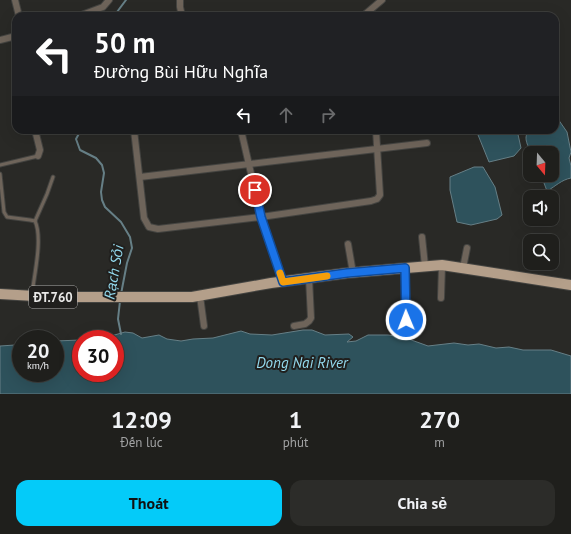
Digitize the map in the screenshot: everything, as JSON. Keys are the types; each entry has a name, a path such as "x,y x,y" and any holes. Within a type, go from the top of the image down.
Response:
{"main road":[{"name":"ĐT.760","path":"0,294 52,297 192,297 309,278 442,265 571,285"}],"street":[{"path":"15,0 18,12"},
{"path":"90,12 104,7 109,0"},
{"path":"180,0 181,12"},
{"path":"368,12 382,0"},
{"path":"0,40 12,37"},
{"path":"36,134 40,150 38,156"},
{"path":"135,134 144,218 150,227 158,229 261,217 377,199 380,195 376,134"},
{"path":"242,134 261,217 283,282"},
{"path":"140,176 427,143"},
{"path":"422,237 425,266"},
{"path":"348,244 354,273"},
{"path":"463,268 467,248"},
{"path":"441,298 442,265"},
{"path":"405,268 406,332"},
{"path":"294,326 305,324 309,322 311,318 309,278"},
{"path":"200,296 204,326"}],"lane":[{"path":"0,165 38,156"},
{"path":"0,174 4,212 7,217 35,221"},
{"path":"31,296 37,261 38,232 35,221 53,177"}],"water":[{"path":"559,120 567,132 571,152 569,158 571,178 547,190 544,182 559,182 559,146 528,146 526,138 527,134 559,134"},
{"path":"478,134 518,134 521,148 514,156 489,162"},
{"path":"474,167 483,167 495,187 502,215 497,219 471,225 457,222 450,190 450,177"},
{"name":"Dong Nai River","path":"312,330 325,335 349,334 353,337 347,342 356,341 368,335 388,335 403,337 428,346 454,343 468,345 479,344 496,348 509,347 523,350 551,350 571,356 571,394 0,394 0,346 12,345 12,382 64,382 64,341 72,340 72,382 124,382 124,332 133,333 142,338 159,335 167,339 181,341 213,338 241,331 250,334 272,335"}],"waterway":[{"name":"Rạch Sỏi","path":"117,12 126,0"},
{"name":"Rạch Sỏi","path":"79,134 76,139 80,150 96,158 102,165 104,173 101,192 105,207 121,222 130,237 132,248 127,263 121,294"},
{"name":"Rạch Sỏi","path":"120,301 118,319 120,330"}],"slow traffic":[{"path":"280,273 283,282 327,276"}],"route":[{"path":"255,190 261,217 283,282 347,273 405,268 406,320"}]}
